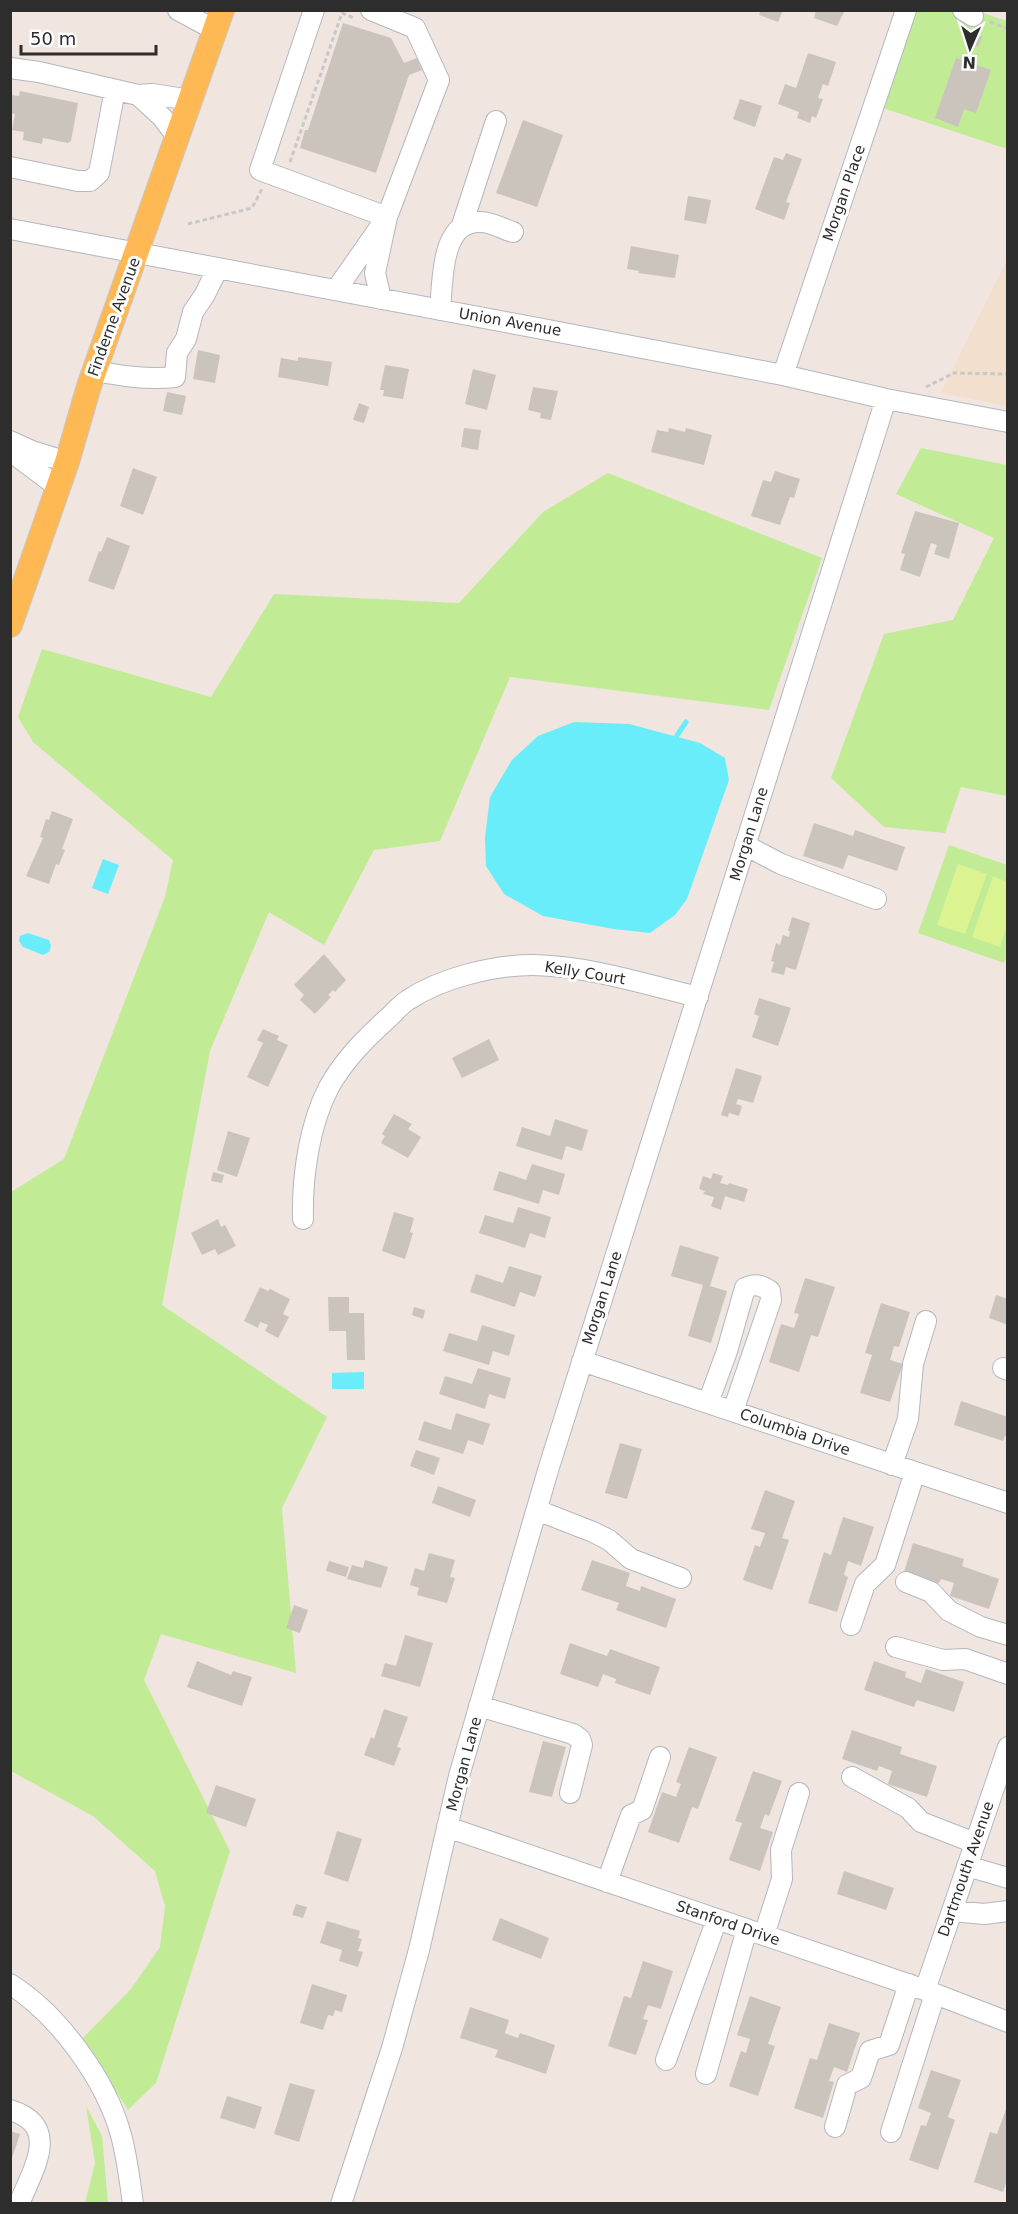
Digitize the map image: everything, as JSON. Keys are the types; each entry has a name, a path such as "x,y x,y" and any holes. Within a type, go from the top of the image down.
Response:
{"main road":[{"name":"Finderne Avenue","path":"13,618 67,462 95,371 219,20"}],"street":[{"path":"178,10 219,20"},
{"path":"314,10 260,170 387,217"},
{"name":"Morgan Place","path":"783,375 906,10"},
{"path":"368,16 415,27 440,80 387,217 375,273 381,298"},
{"path":"10,68 39,72 138,95 152,94 191,100"},
{"path":"10,167 78,181 90,181 99,173 115,90"},
{"path":"138,95 162,117 178,138"},
{"path":"440,310 445,261 452,237 462,225 496,121"},
{"path":"336,290 387,217"},
{"path":"462,225 482,222 513,232"},
{"name":"Union Avenue","path":"10,230 783,375 886,399 1008,422"},
{"path":"95,371 155,379 175,377 177,353 186,339 193,312 218,268"},
{"name":"Morgan Lane","path":"341,2204 392,2048 419,1950 447,1827 479,1706 537,1510 886,399"},
{"path":"10,441 67,462"},
{"path":"10,451 58,488"},
{"path":"745,845 781,864 876,899"},
{"name":"Kelly Court","path":"303,1220 302,1198 310,1140 327,1090 341,1066 362,1042 407,1000 452,979 501,968 532,965 604,974 698,997"},
{"path":"708,1403 746,1288 752,1284 763,1286 770,1291 771,1300 733,1411"},
{"path":"892,1465 908,1419 913,1364 926,1322"},
{"name":"Columbia Drive","path":"582,1361 1008,1503"},
{"path":"851,1625 865,1584 885,1565 915,1472"},
{"path":"537,1510 609,1540 631,1559 681,1578"},
{"path":"906,1582 931,1592 949,1611 981,1627 1008,1635"},
{"path":"896,1647 943,1660 965,1659 1008,1674"},
{"path":"479,1706 573,1734 580,1739 582,1745 570,1793"},
{"name":"Dartmouth Avenue","path":"923,1989 1008,1747"},
{"path":"607,1882 631,1815 642,1810 660,1757"},
{"path":"852,1777 908,1808 921,1822 975,1843"},
{"path":"706,2074 755,1932 782,1879 781,1850 799,1792"},
{"name":"Stanford Drive","path":"447,1827 923,1989 1008,2022"},
{"path":"967,1866 1008,1878"},
{"path":"952,1911 984,1914 1008,1911"},
{"path":"666,2060 717,1919"},
{"path":"10,1984 25,1993 46,2013 80,2051 106,2098 120,2133 133,2204"},
{"path":"836,2127 848,2085 861,2078 870,2051 889,2045 923,1989"},
{"path":"891,2132 923,1989"},
{"path":"10,2110 24,2115 35,2124 40,2133 41,2143 39,2156 19,2204"}],"path":[{"path":"283,161 289,163 342,13 368,16"},
{"path":"188,224 252,208 265,182"},
{"path":"924,388 954,373 1008,374"}],"shaded area":[{"path":"1007,260 1007,406 941,393"}],"green space":[{"path":"905,11 977,11 1007,21 1007,149 871,104"},
{"path":"921,448 1007,465 1007,796 961,787 945,833 884,827 831,778 884,634 953,620 994,538 896,494"},
{"path":"608,473 822,558 769,710 510,677 440,841 374,850 324,945 269,912 210,1051 162,1305 327,1417 282,1508 296,1673 161,1634 144,1680 230,1851 156,2083 128,2110 82,2039 131,1989 160,1947 165,1906 155,1871 93,1816 11,1771 11,1192 64,1159 165,897 173,860 33,742 18,717 42,649 211,697 274,594 459,603 543,512"},
{"path":"949,845 1007,865 1008,953 1004,963 918,933"},
{"path":"958,864 987,874 965,934 937,925"},
{"path":"993,876 1007,882 1007,925 1000,947 972,937"},
{"path":"86,2106 102,2136 108,2203 85,2203 95,2163"}],"water":[{"path":"574,722 629,724 700,743 725,758 729,780 687,899 675,915 650,933 543,916 504,894 486,866 485,838 490,797 512,760 538,736"},
{"path":"103,859 119,865 108,894 92,888"},
{"path":"28,933 49,940 51,946 49,952 43,955 23,947 19,941 20,936"},
{"path":"364,1372 364,1389 332,1389 332,1373"}],"building":[{"path":"761,10 783,10 778,22 759,15"},
{"path":"816,10 845,10 837,26 814,18"},
{"path":"343,23 391,38 404,63 417,58 422,70 409,75 376,173 300,148"},
{"path":"973,34 982,37 978,47 969,44"},
{"path":"808,53 836,62 828,86 823,84 818,98 823,99 816,118 812,116 810,123 797,118 799,112 778,104 785,84 796,88"},
{"path":"956,58 991,70 976,113 964,109 958,127 935,118"},
{"path":"20,91 78,103 71,141 68,143 43,138 42,144 23,140 24,132 12,130 15,114 10,113 10,95 19,96"},
{"path":"740,99 762,106 755,127 733,119"},
{"path":"523,120 563,135 537,207 496,193"},
{"path":"786,153 802,159 786,202 790,203 784,220 755,209 774,157 783,160"},
{"path":"688,196 711,200 706,224 684,220"},
{"path":"631,246 679,255 675,278 638,273 639,271 627,269"},
{"path":"198,350 220,355 215,383 193,379"},
{"path":"298,357 332,362 328,386 278,377 281,358 298,361"},
{"path":"385,365 409,369 403,399 383,396 384,390 380,390"},
{"path":"473,369 496,375 487,410 465,404"},
{"path":"533,387 558,391 551,420 540,418 541,413 528,410"},
{"path":"167,392 186,396 182,415 163,411"},
{"path":"359,403 369,407 364,423 353,420"},
{"path":"464,428 481,430 478,450 461,447"},
{"path":"669,428 685,432 686,428 712,435 704,465 651,452 657,430 668,432"},
{"path":"133,468 157,477 143,515 120,506"},
{"path":"775,471 800,479 794,498 790,497 780,525 751,516 763,480 771,482"},
{"path":"915,511 959,523 949,559 934,554 937,545 931,543 920,577 900,570 905,554 901,553"},
{"path":"107,537 130,546 114,590 88,581"},
{"path":"52,811 73,819 62,849 65,850 59,865 56,864 49,884 26,876 43,838 40,837 46,819 49,820"},
{"path":"814,823 853,836 855,830 905,847 897,871 848,855 843,869 803,856"},
{"path":"792,917 810,923 796,970 786,967 784,975 771,972 774,962 771,961 776,943 780,945 783,935 789,937 790,931 788,931"},
{"path":"324,954 346,980 335,992 333,990 328,995 331,997 315,1014 300,1000 304,995 294,985"},
{"path":"759,998 791,1008 778,1046 752,1037 759,1016 754,1014"},
{"path":"263,1029 279,1036 277,1040 288,1045 268,1087 247,1077 263,1043 257,1040"},
{"path":"489,1039 499,1060 462,1078 452,1058"},
{"path":"736,1068 762,1076 753,1103 738,1099 736,1104 742,1106 739,1116 729,1113 728,1117 721,1115"},
{"path":"394,1114 412,1124 408,1129 421,1137 408,1158 381,1143 385,1136 382,1134"},
{"path":"555,1119 588,1130 582,1151 566,1146 562,1160 516,1146 522,1127 550,1136"},
{"path":"228,1131 250,1138 237,1177 217,1170"},
{"path":"532,1164 565,1174 559,1195 543,1190 539,1204 493,1190 499,1171 526,1180"},
{"path":"213,1172 224,1175 222,1183 211,1181"},
{"path":"713,1173 723,1176 720,1183 728,1185 729,1183 748,1189 744,1202 725,1196 721,1210 711,1206 714,1197 703,1194 705,1191 699,1189 703,1176 711,1179"},
{"path":"518,1207 551,1217 545,1238 530,1233 525,1248 479,1233 485,1215 513,1223"},
{"path":"394,1212 414,1218 410,1232 413,1233 405,1259 382,1251"},
{"path":"218,1219 221,1227 225,1225 236,1246 218,1255 215,1249 202,1255 191,1233"},
{"path":"680,1245 719,1257 710,1286 727,1291 711,1343 688,1336 703,1285 671,1276"},
{"path":"509,1266 542,1276 535,1297 520,1292 515,1307 470,1292 476,1274 503,1283"},
{"path":"805,1278 835,1287 818,1337 811,1335 799,1372 769,1362 781,1324 794,1328 799,1314 794,1313"},
{"path":"260,1287 268,1291 270,1289 290,1299 283,1314 289,1317 278,1338 265,1331 268,1325 260,1322 258,1328 244,1321"},
{"path":"996,1295 1008,1299 1008,1325 989,1318"},
{"path":"328,1297 349,1297 349,1313 364,1313 365,1360 347,1360 346,1331 329,1331"},
{"path":"881,1303 910,1312 899,1347 894,1346 890,1360 903,1364 890,1402 860,1393 872,1355 865,1353"},
{"path":"414,1307 425,1310 423,1319 412,1315"},
{"path":"482,1325 515,1335 509,1356 493,1351 489,1365 443,1351 449,1333 477,1341"},
{"path":"478,1368 511,1378 505,1399 489,1394 485,1409 439,1394 445,1376 472,1384"},
{"path":"961,1401 1008,1417 1008,1437 1005,1436 1003,1441 954,1425"},
{"path":"456,1413 490,1424 483,1445 468,1440 463,1454 418,1440 424,1421 451,1430"},
{"path":"620,1443 642,1449 627,1499 605,1493"},
{"path":"416,1450 440,1458 434,1475 410,1466"},
{"path":"438,1486 476,1500 470,1517 432,1503"},
{"path":"765,1490 795,1501 782,1538 789,1540 772,1590 743,1580 755,1545 760,1547 765,1533 751,1529"},
{"path":"843,1517 874,1527 861,1566 848,1561 844,1575 848,1577 837,1612 808,1603 824,1552 831,1555"},
{"path":"913,1543 964,1559 962,1566 999,1579 989,1609 950,1596 954,1583 941,1579 939,1583 904,1572"},
{"path":"429,1553 455,1560 450,1577 455,1578 447,1603 417,1595 419,1588 410,1585 415,1568 424,1571"},
{"path":"365,1560 388,1567 381,1588 347,1579 352,1565 363,1568"},
{"path":"592,1560 630,1573 626,1586 640,1591 641,1586 676,1599 666,1628 616,1610 619,1603 581,1590"},
{"path":"329,1561 349,1567 346,1577 326,1571"},
{"path":"294,1605 308,1610 300,1633 286,1628"},
{"path":"405,1635 433,1643 420,1687 381,1676 385,1663 396,1666"},
{"path":"570,1643 607,1656 610,1649 660,1667 650,1695 615,1683 616,1679 603,1674 598,1687 560,1674"},
{"path":"197,1661 231,1675 233,1671 252,1677 242,1706 187,1687"},
{"path":"874,1661 906,1672 905,1677 921,1683 926,1669 964,1682 954,1712 917,1700 914,1707 864,1690"},
{"path":"384,1709 408,1717 397,1747 401,1748 394,1766 364,1755 371,1737 374,1739"},
{"path":"852,1730 902,1747 900,1754 937,1766 927,1797 888,1784 892,1771 879,1766 877,1771 842,1759"},
{"path":"543,1741 566,1747 552,1797 529,1792"},
{"path":"689,1747 717,1757 698,1809 692,1807 679,1843 648,1832 662,1792 676,1797 681,1784 676,1782"},
{"path":"753,1771 782,1781 769,1816 765,1814 760,1828 773,1832 760,1871 729,1860 742,1823 735,1821"},
{"path":"216,1785 256,1799 246,1827 206,1813"},
{"path":"337,1831 362,1839 348,1882 324,1874"},
{"path":"844,1871 894,1888 886,1910 837,1894"},
{"path":"296,1904 307,1907 303,1918 292,1915"},
{"path":"500,1918 549,1938 541,1959 492,1940"},
{"path":"327,1921 360,1931 358,1938 362,1939 358,1951 363,1952 358,1967 339,1961 342,1950 320,1943"},
{"path":"643,1961 673,1971 661,2009 648,2005 643,2019 648,2020 636,2055 608,2046 624,1996 631,1998"},
{"path":"312,1984 347,1995 342,2012 335,2010 333,2016 328,2015 323,2030 300,2023"},
{"path":"750,1996 781,2007 768,2044 775,2046 758,2096 729,2086 741,2051 746,2053 750,2039 737,2035"},
{"path":"470,2007 509,2020 505,2033 518,2038 520,2033 555,2045 546,2074 495,2057 498,2050 460,2038"},
{"path":"829,2023 860,2033 847,2072 834,2067 829,2081 834,2082 823,2118 794,2108 810,2058 817,2060"},
{"path":"931,2070 961,2080 948,2117 955,2120 938,2170 909,2160 921,2125 926,2126 931,2113 918,2108"},
{"path":"290,2083 315,2090 299,2142 274,2134"},
{"path":"227,2096 262,2107 255,2129 220,2118"},
{"path":"1008,2104 1008,2177 1003,2192 974,2182 990,2132 997,2134"},
{"path":"10,2131 20,2134 11,2161 10,2161"}],"waterway":[{"path":"674,740 686,722"}]}
